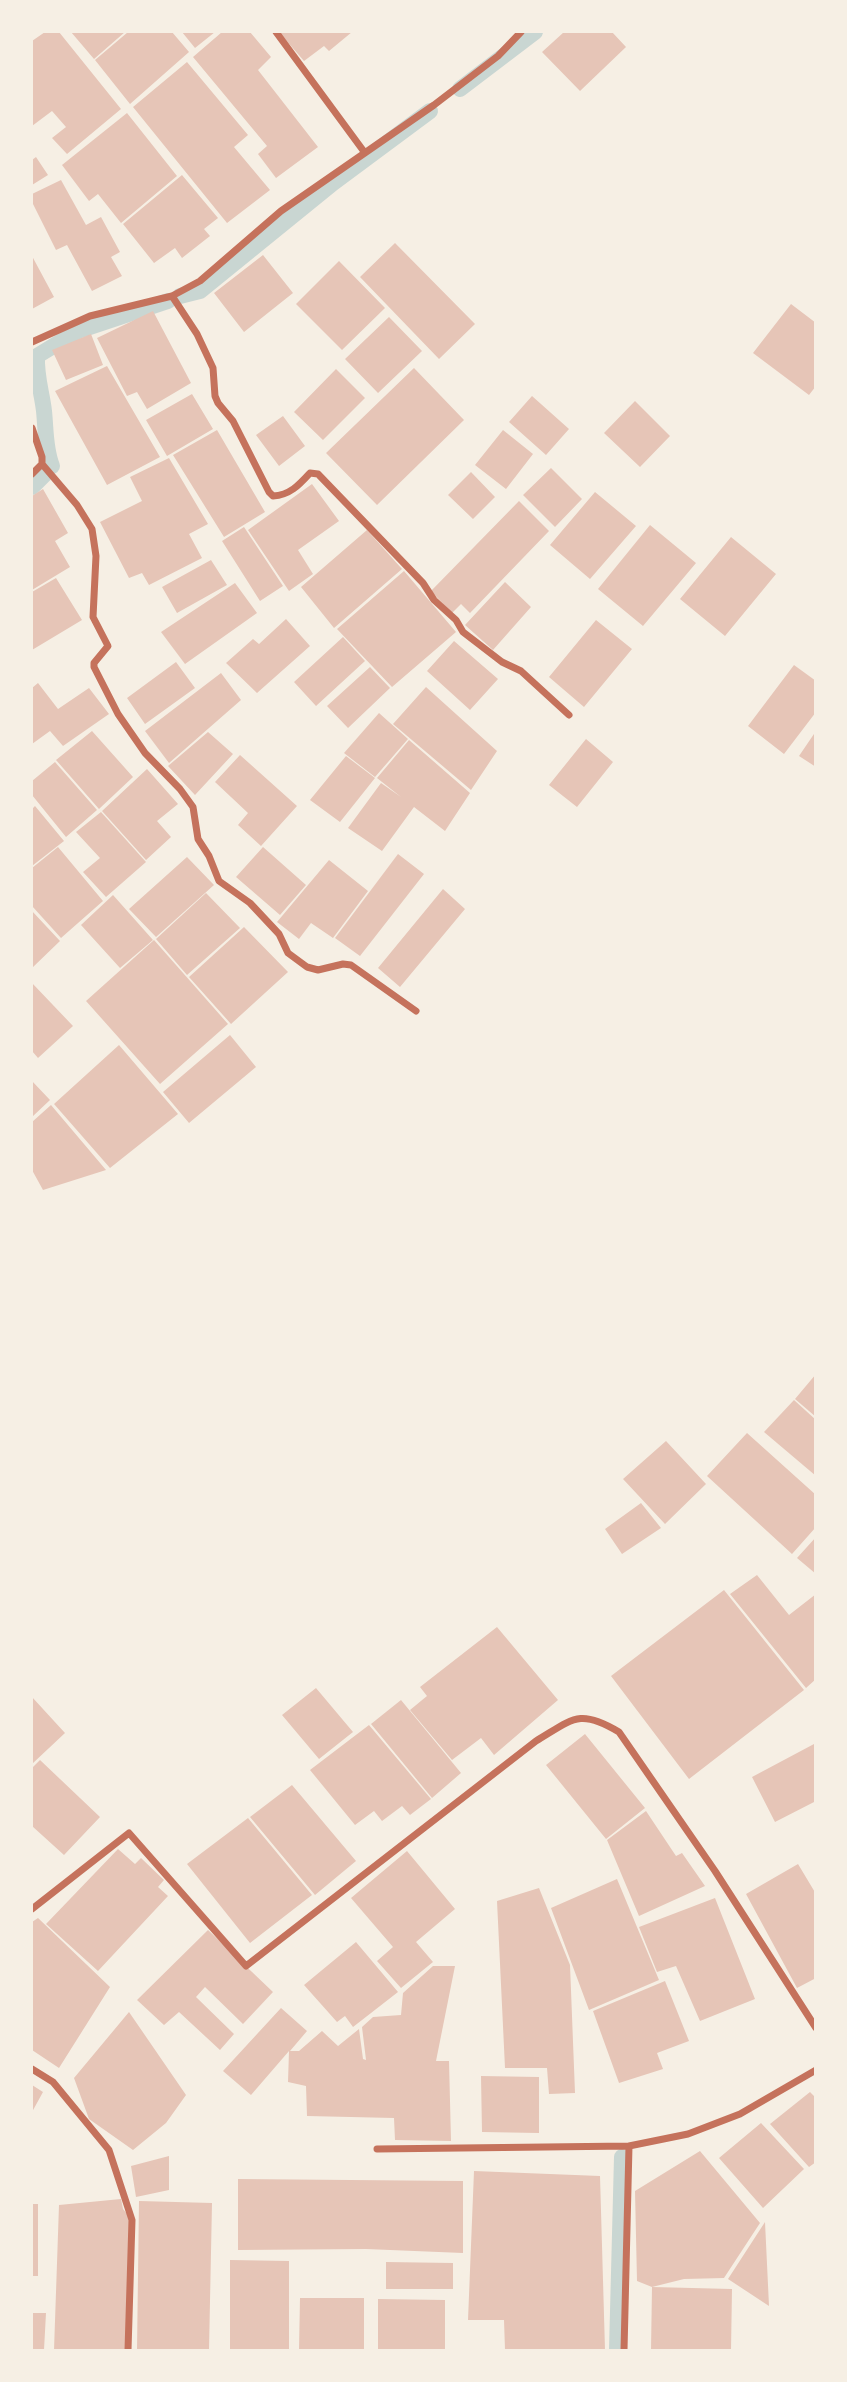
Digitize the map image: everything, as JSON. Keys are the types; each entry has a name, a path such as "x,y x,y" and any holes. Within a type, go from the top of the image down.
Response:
{"street":[{"path":"276,32 365,153"},
{"path":"32,342 90,317 172,296 200,281 281,211 498,57 521,32"},
{"path":"172,296 197,334 213,368 218,403 233,421 269,492 273,496 279,496 294,490 310,474 318,474 424,583 434,600 456,620 463,632 494,656 521,671 569,715"},
{"path":"32,428 42,464 77,505 92,529 96,556 93,617 108,646 94,663 94,667 118,714 138,743 193,807 198,839 209,856 219,881 250,903 279,934 288,953 296,960 318,971 343,964 351,965 416,1011"},
{"path":"32,474 42,464"},
{"path":"32,1909 129,1833 246,1966 536,1741 573,1719 597,1719 619,1732 715,1871 816,2028"},
{"path":"32,2068 53,2082 108,2150 113,2162 132,2220 128,2350"},
{"path":"377,2149 629,2146 688,2134 740,2114 816,2070"},
{"path":"624,2350 629,2146"}],"building":[{"path":"45,32 59,32 121,109 67,154 52,138 66,127 52,111 32,126 32,41"},
{"path":"71,32 125,32 94,59"},
{"path":"128,32 172,32 189,52 130,104 95,60"},
{"path":"182,32 215,32 195,48"},
{"path":"222,32 250,32 271,57 258,70 318,147 276,178 258,154 267,146 193,57"},
{"path":"279,32 352,32 329,51 324,46 304,61"},
{"path":"564,32 612,32 626,47 580,91 542,52"},
{"path":"187,62 248,135 234,147 270,190 227,223 133,107"},
{"path":"127,113 177,176 121,223 98,194 89,201 62,165"},
{"path":"36,157 48,175 32,185 32,160"},
{"path":"182,175 218,218 204,229 210,236 182,258 175,248 154,263 123,224"},
{"path":"61,180 86,225 101,217 120,252 111,257 122,276 92,291 67,245 56,250 32,202 32,194"},
{"path":"395,243 475,324 439,359 360,277"},
{"path":"263,255 293,293 244,332 214,293"},
{"path":"32,256 54,297 32,309"},
{"path":"339,261 385,308 342,350 296,304"},
{"path":"791,304 816,323 816,386 809,395 753,353"},
{"path":"153,311 191,383 147,409 137,392 127,396 97,338"},
{"path":"389,317 422,351 378,393 345,359"},
{"path":"91,334 103,365 66,380 52,350"},
{"path":"107,366 160,457 107,485 55,391"},
{"path":"414,368 464,420 377,505 326,453"},
{"path":"336,369 365,398 323,440 294,412"},
{"path":"192,394 213,429 167,456 146,420"},
{"path":"532,396 569,429 546,455 509,422"},
{"path":"635,401 670,436 640,467 604,433"},
{"path":"283,416 305,446 279,466 256,435"},
{"path":"217,430 265,512 224,537 173,455"},
{"path":"503,430 533,454 506,489 475,465"},
{"path":"169,458 208,524 189,534 202,558 149,585 142,573 129,578 100,522 142,501 130,477"},
{"path":"551,468 582,499 555,527 523,495"},
{"path":"471,472 495,497 473,519 448,495"},
{"path":"312,484 339,521 298,550 313,574 289,591 248,530"},
{"path":"43,489 68,533 55,541 70,567 32,590 32,496"},
{"path":"595,492 636,526 590,579 550,545"},
{"path":"519,501 549,531 470,613 461,604 452,613 431,591"},
{"path":"650,525 696,563 643,626 598,589"},
{"path":"244,527 283,586 260,601 222,541"},
{"path":"367,530 402,569 334,628 301,587"},
{"path":"731,537 776,574 725,636 680,599"},
{"path":"211,560 227,585 177,613 162,587"},
{"path":"404,571 456,632 392,687 337,629"},
{"path":"56,578 82,620 32,650 32,592"},
{"path":"505,582 531,607 493,650 465,625"},
{"path":"235,583 257,613 185,664 161,632"},
{"path":"286,619 310,646 257,693 226,663 253,639 259,644"},
{"path":"596,620 632,649 584,707 549,677"},
{"path":"343,637 365,661 316,706 294,682"},
{"path":"454,641 498,679 470,710 427,671"},
{"path":"176,662 195,688 145,724 127,698"},
{"path":"794,665 816,681 816,712 784,754 748,726"},
{"path":"370,667 390,688 348,728 327,706"},
{"path":"221,673 241,700 169,763 145,731"},
{"path":"38,683 58,709 89,688 109,714 63,746 50,731 32,744 32,688"},
{"path":"426,687 497,751 471,790 393,724"},
{"path":"379,713 408,739 375,777 344,753"},
{"path":"92,731 133,777 99,809 56,760"},
{"path":"816,731 816,767 799,756"},
{"path":"208,732 233,754 195,795 168,766"},
{"path":"586,739 613,762 577,807 549,785"},
{"path":"409,740 470,793 445,831 414,807 382,851 348,828 381,783 401,797 377,778"},
{"path":"240,755 297,806 261,846 238,825 248,813 215,782"},
{"path":"346,756 375,778 340,822 310,800"},
{"path":"55,762 97,810 66,837 32,795 32,781"},
{"path":"147,769 178,804 157,821 171,837 146,860 102,811"},
{"path":"35,806 64,841 32,866 32,809"},
{"path":"101,812 146,862 106,897 83,872 100,858 76,832"},
{"path":"58,847 103,901 61,938 32,906 32,868"},
{"path":"263,847 306,885 280,915 236,877"},
{"path":"398,854 424,874 360,956 335,938"},
{"path":"187,857 214,885 156,937 129,909"},
{"path":"329,860 368,891 333,938 311,923 299,939 277,922"},
{"path":"443,889 465,909 400,987 378,968"},
{"path":"206,893 240,928 187,975 156,939"},
{"path":"113,895 153,940 120,968 81,925"},
{"path":"32,911 60,941 32,968"},
{"path":"244,927 288,972 231,1024 189,977"},
{"path":"154,940 228,1024 160,1084 86,1001"},
{"path":"32,983 73,1026 38,1058 32,1051"},
{"path":"230,1035 256,1067 189,1123 163,1092"},
{"path":"119,1045 178,1114 110,1168 54,1104"},
{"path":"32,1081 50,1100 32,1117"},
{"path":"51,1105 106,1170 43,1190 32,1170 32,1122"},
{"path":"816,1374 816,1417 795,1399"},
{"path":"794,1400 816,1420 816,1476 764,1432"},
{"path":"747,1433 816,1495 816,1527 792,1554 707,1476"},
{"path":"666,1441 706,1484 665,1524 623,1479"},
{"path":"641,1503 661,1528 622,1554 605,1529"},
{"path":"816,1537 816,1574 797,1558"},
{"path":"757,1575 789,1615 816,1594 816,1679 806,1688 730,1594"},
{"path":"724,1590 804,1690 689,1779 611,1676"},
{"path":"497,1627 558,1700 494,1755 481,1738 452,1760 410,1710 427,1696 420,1687"},
{"path":"316,1688 353,1732 319,1759 282,1715"},
{"path":"32,1697 65,1733 32,1764"},
{"path":"401,1700 461,1773 432,1798 371,1724"},
{"path":"369,1725 431,1799 410,1815 402,1806 382,1821 374,1811 355,1825 310,1770"},
{"path":"585,1734 645,1808 606,1839 546,1765"},
{"path":"814,1744 816,1801 775,1822 752,1777"},
{"path":"40,1760 100,1817 64,1855 32,1826 32,1768"},
{"path":"292,1785 356,1861 315,1895 250,1817"},
{"path":"646,1811 676,1856 682,1853 705,1886 639,1916 607,1840"},
{"path":"248,1818 312,1895 250,1943 187,1864"},
{"path":"118,1849 135,1864 141,1858 164,1880 158,1887 168,1896 98,1971 46,1924"},
{"path":"407,1851 455,1909 416,1942 433,1962 401,1988 377,1961 393,1947 351,1898"},
{"path":"798,1864 816,1894 816,1978 797,1988 746,1894"},
{"path":"617,1879 659,1980 589,2010 551,1908"},
{"path":"539,1888 570,1965 575,2093 549,2094 547,2068 505,2068 497,1901"},
{"path":"715,1898 755,1999 700,2021 676,1966 657,1972 639,1927"},
{"path":"38,1918 110,1987 59,2068 32,2050 32,1922"},
{"path":"208,1930 273,1992 243,2024 205,1987 196,1997 234,2034 220,2050 179,2012 164,2025 137,2000"},
{"path":"356,1942 398,1992 353,2027 345,2016 337,2022 304,1985"},
{"path":"433,1966 455,1966 436,2061 449,2061 451,2141 395,2140 394,2118 307,2116 306,2086 288,2082 289,2051 251,2095 223,2071 281,2008 307,2031 290,2051 299,2051 322,2031 338,2046 359,2029 363,2059 366,2060 362,2027 373,2017 401,2015 403,1993"},
{"path":"665,1981 689,2041 657,2053 663,2069 619,2083 593,2011"},
{"path":"129,2012 186,2095 166,2123 133,2150 89,2119 74,2078"},
{"path":"481,2076 539,2077 539,2133 482,2132"},
{"path":"32,2085 43,2092 32,2112"},
{"path":"810,2092 816,2098 816,2162 809,2167 770,2124"},
{"path":"761,2123 804,2169 763,2208 719,2158"},
{"path":"700,2151 760,2223 724,2278 684,2279 652,2287 637,2281 635,2191"},
{"path":"169,2156 169,2190 136,2197 131,2166"},
{"path":"474,2171 600,2176 605,2350 505,2350 504,2320 468,2320"},
{"path":"238,2179 463,2181 463,2253 366,2249 238,2250"},
{"path":"121,2199 123,2209 132,2220 129,2350 54,2350 59,2205"},
{"path":"139,2201 212,2203 209,2350 137,2350"},
{"path":"32,2204 38,2204 38,2276 32,2276"},
{"path":"765,2222 769,2306 728,2279"},
{"path":"230,2260 289,2261 289,2350 230,2350"},
{"path":"386,2262 453,2263 453,2289 386,2289"},
{"path":"652,2287 732,2289 731,2350 651,2350"},
{"path":"300,2298 364,2298 364,2350 299,2350"},
{"path":"378,2299 445,2300 445,2350 378,2350"},
{"path":"32,2313 46,2313 44,2350 32,2350"}],"waterway":[{"path":"460,89 535,32"},
{"path":"180,296 200,291 333,183 430,111"},
{"path":"52,466 47,446 37,356 78,331 168,301"},
{"path":"32,487 45,474"},
{"path":"617,2350 622,2157"}]}
